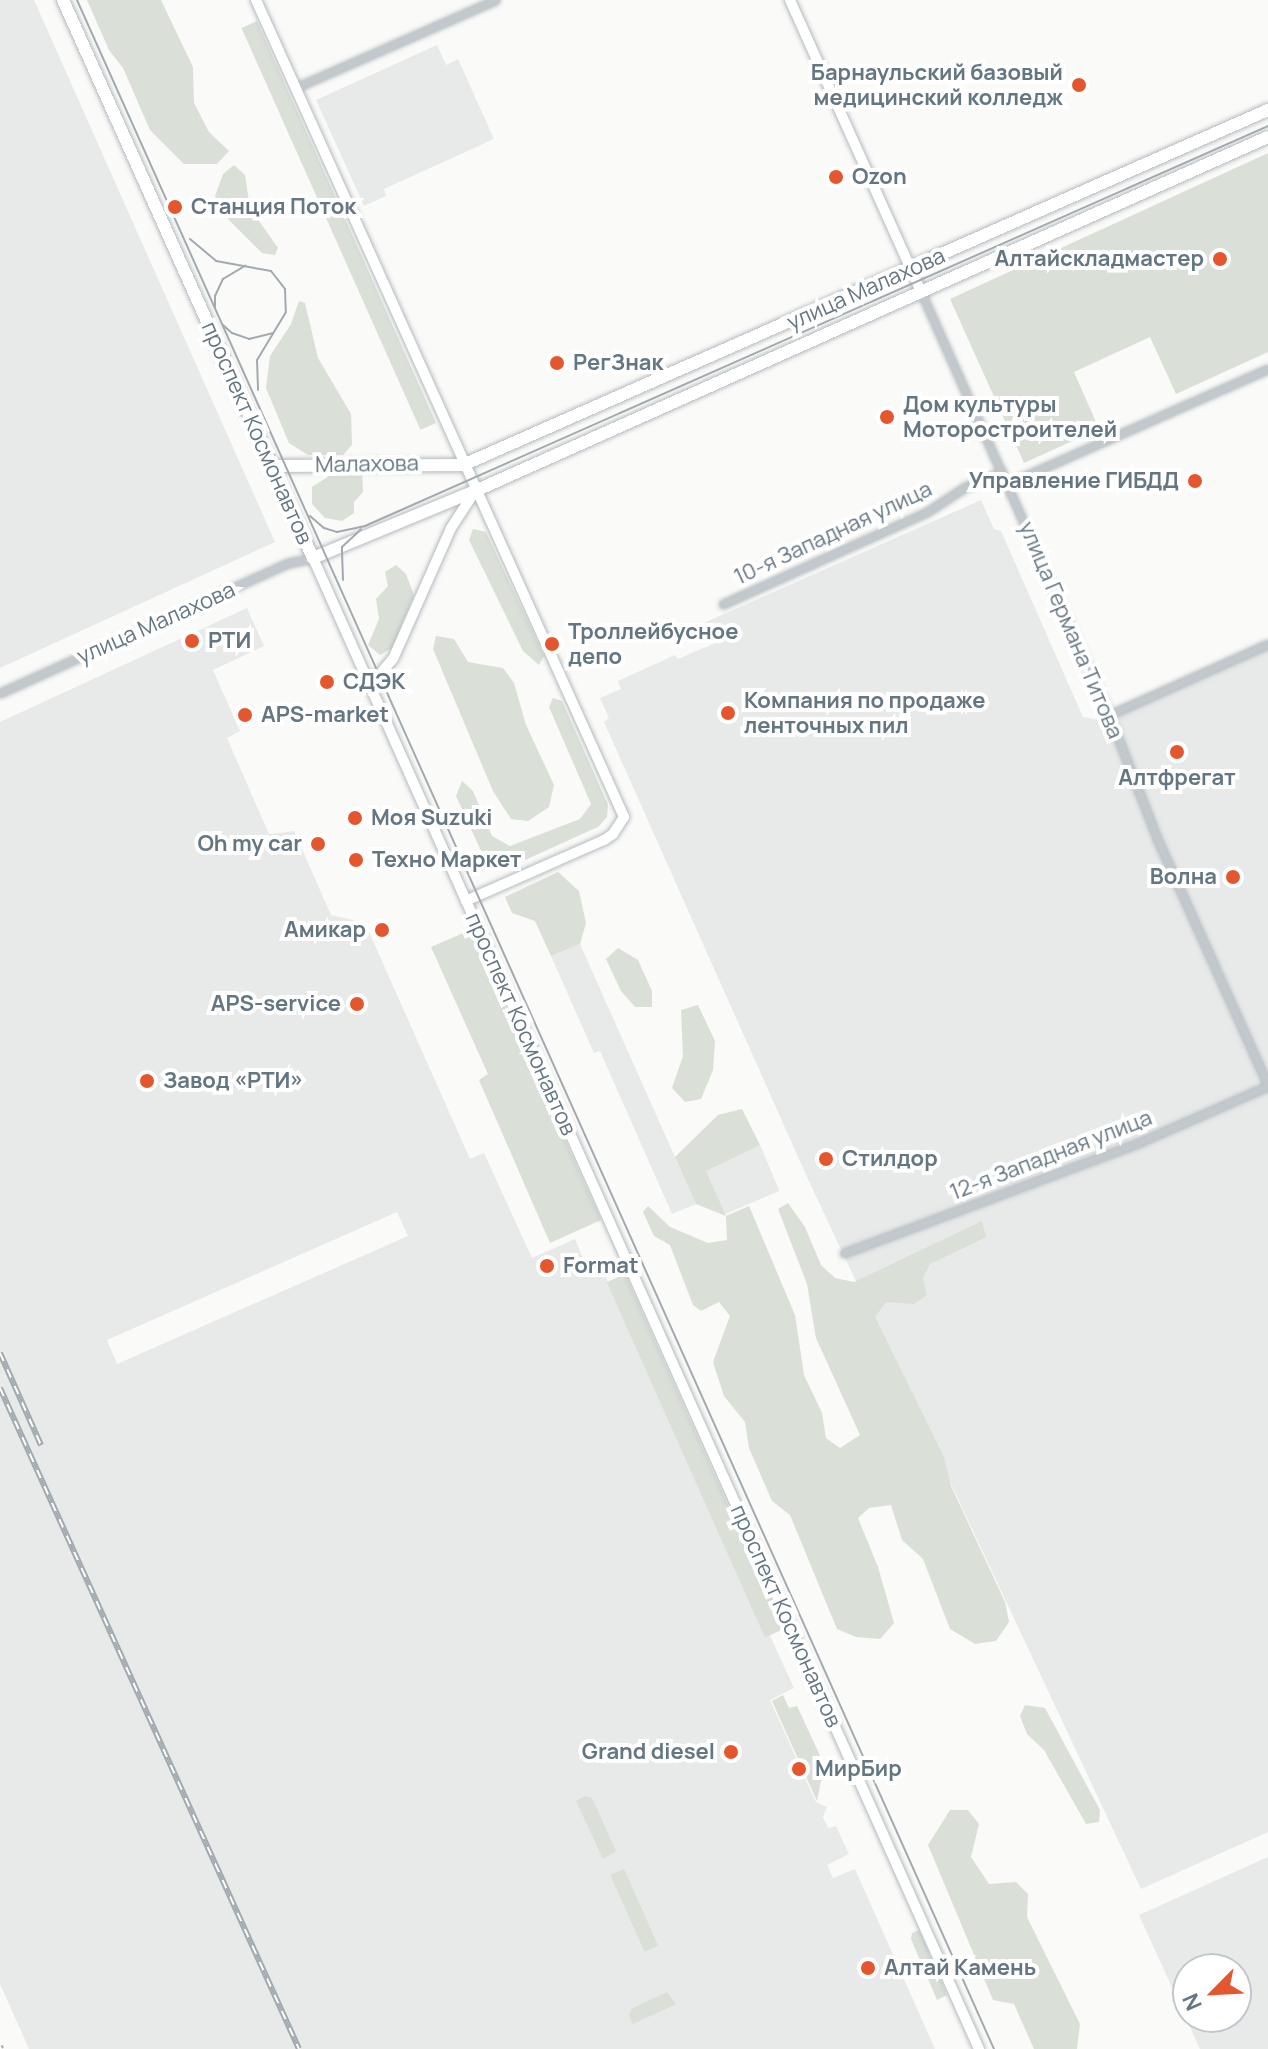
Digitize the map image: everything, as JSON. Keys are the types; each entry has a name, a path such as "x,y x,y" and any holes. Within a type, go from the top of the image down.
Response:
{"main road":[{"name":"проспект Космонавтов","path":"63,0 979,2049"},
{"path":"256,0 624,817 613,834 604,840 466,901"},
{"name":"улица Германа Титова","path":"790,0 921,292"},
{"name":"улица Малахова","path":"463,465 1268,110"},
{"name":"улица Малахова","path":"475,491 1268,137"},
{"name":"Малахова","path":"272,466 463,465"},
{"path":"313,558 475,491"},
{"path":"370,686 393,659 451,528 475,491"}],"street":[{"path":"295,88 495,0"},
{"name":"улица Германа Титова","path":"921,292 1109,715 1159,843 1268,1086"},
{"path":"1007,484 1268,369"},
{"name":"10-я Западная улица","path":"723,604 927,512 965,487 1002,472"},
{"name":"улица Малахова","path":"0,693 288,563 313,558"},
{"path":"1109,715 1268,644"},
{"name":"12-я Западная улица","path":"844,1253 1138,1143 1268,1086"}],"shaded area":[{"path":"0,0 34,0 275,542 0,668"},
{"path":"87,0 161,0 193,67 194,103 209,132 229,151 217,164 184,164 150,130 123,68 109,50"},
{"path":"257,21 436,423 420,430 241,28"},
{"path":"437,45 446,65 458,59 494,139 384,189 386,196 364,206 316,100"},
{"path":"1268,153 1268,352 1176,394 1150,337 1074,372 1099,429 1024,463 950,299"},
{"path":"234,165 245,175 250,208 278,248 275,255 262,253 228,219 215,196 223,174"},
{"path":"299,301 305,303 318,358 351,414 352,445 343,455 308,455 289,443 266,388 270,356 291,324"},
{"path":"362,471 363,492 354,502 354,513 342,521 325,518 312,504 312,487 335,472"},
{"path":"981,500 994,529 1001,531 1083,717 1099,720 1268,645 1268,1832 1141,1889 807,1177 604,722 609,718 600,698 621,689 618,681 675,655 678,659 715,643 706,622"},
{"path":"473,529 486,532 544,656 539,665 523,651 469,540"},
{"path":"396,565 406,574 414,595 392,648 380,655 368,645 379,619 376,599 388,586 385,572"},
{"path":"247,608 264,646 213,670 240,731 227,738 269,834 294,831 331,915 365,923 470,1159 484,1153 532,1258 575,1239 585,1263 597,1258 794,1688 770,1700 816,1802 827,1807 823,1817 828,1828 836,1826 849,1854 827,1865 833,1878 855,1869 935,2049 29,2049 0,1984 0,722","holes":["397,1212 408,1236 117,1364 107,1340"]},
{"path":"436,636 454,639 468,662 503,668 514,683 526,725 554,785 549,807 528,821 511,819 493,791 433,649"},
{"path":"553,698 562,701 608,805 607,817 598,827 505,869 487,864 456,796 462,781 473,791 492,836 510,846 580,819 591,804 549,707"},
{"path":"558,872 579,891 586,923 580,944 551,956 535,921 512,913 505,897"},
{"path":"470,930 601,1220 550,1243 479,1080 488,1074 431,947"},
{"path":"580,944 696,1204 672,1214 600,1051 594,1053 551,956"},
{"path":"618,948 638,960 652,991 652,1007 635,1007 621,991 606,959"},
{"path":"698,1005 715,1041 713,1070 701,1099 685,1102 672,1088 683,1056 681,1010"},
{"path":"742,1109 760,1145 706,1171 726,1216 696,1204 675,1157 718,1115"},
{"path":"760,1145 780,1191 724,1214 705,1168"},
{"path":"788,1203 805,1227 821,1265 835,1278 854,1282 982,1221 986,1237 930,1264 923,1278 927,1295 914,1304 886,1302 875,1317 944,1457 951,1486 1005,1602 1009,1622 996,1641 975,1644 950,1629 923,1559 902,1540 891,1505 869,1508 858,1518 878,1567 894,1623 880,1639 856,1637 837,1629 790,1515 772,1501 749,1448 745,1422 724,1396 713,1362 730,1316 719,1302 701,1311 693,1305 670,1245 654,1236 643,1212 648,1206 670,1227 708,1243 727,1240 726,1216 749,1206 795,1315 804,1375 822,1413 826,1438 840,1448 860,1435 816,1338 807,1284 778,1209"},
{"path":"625,1274 783,1629 765,1638 607,1282"},
{"path":"783,1695 789,1708 797,1706 829,1775 821,1781 817,1801 772,1701"},
{"path":"1025,1705 1045,1708 1100,1810 1099,1822 1086,1824 1044,1750 1027,1734 1020,1716"},
{"path":"585,1796 592,1798 616,1851 603,1859 576,1801"},
{"path":"950,1810 968,1810 979,1824 971,1857 989,1884 1016,1882 1028,1894 1027,1917 1080,2024 1077,2049 1034,2049 1014,2004 993,2000 928,1845"},
{"path":"1268,1857 1268,2049 1200,2049 1193,2033 1252,2033 1252,1953 1172,1953 1172,1987 1139,1915"},
{"path":"624,1869 658,1946 644,1952 610,1875"},
{"path":"919,1930 947,1995 937,2000 911,1939 912,1933"},
{"path":"667,1992 676,2004 633,2024 629,2016 631,2009"}],"tram line":[{"path":"77,0 994,2049"},
{"path":"310,516 324,528 337,532 365,526 1268,126"},
{"path":"190,239 216,261 271,271 285,289 286,312 257,360 258,390"},
{"path":"215,307 215,296 223,279 245,266"},
{"path":"223,325 232,333 249,339 273,333"},
{"path":"343,580 342,547 361,529"}],"railway":[{"path":"0,1353 41,1445"},
{"path":"0,1388 299,2049"}],"place":[{"name":"Барнаульский базовый медицинский колледж","path":"1079,85"},
{"name":"Ozon","path":"836,177"},
{"name":"Станция Поток","path":"175,207"},
{"name":"Алтайскладмастер","path":"1220,259"},
{"name":"РегЗнак","path":"557,363"},
{"name":"Дом культуры Моторостроителей","path":"887,417"},
{"name":"Управление ГИБДД","path":"1195,481"},
{"name":"РТИ","path":"192,641"},
{"name":"Троллейбусное депо","path":"552,644"},
{"name":"СДЭК","path":"327,682"},
{"name":"Компания по продаже ленточных пил","path":"728,713"},
{"name":"АPS-market","path":"245,715"},
{"name":"Алтфрегат","path":"1177,752"},
{"name":"Моя Suzuki","path":"355,818"},
{"name":"Oh my car","path":"318,844"},
{"name":"Техно Маркет","path":"356,860"},
{"name":"Волна","path":"1233,877"},
{"name":"Амикар","path":"382,930"},
{"name":"APS-service","path":"357,1004"},
{"name":"Завод «РТИ»","path":"147,1081"},
{"name":"Стилдор","path":"826,1159"},
{"name":"Format","path":"547,1266"},
{"name":"Grand diesel","path":"731,1752"},
{"name":"МирБир","path":"799,1769"},
{"name":"Алтай Камень","path":"868,1968"}]}
